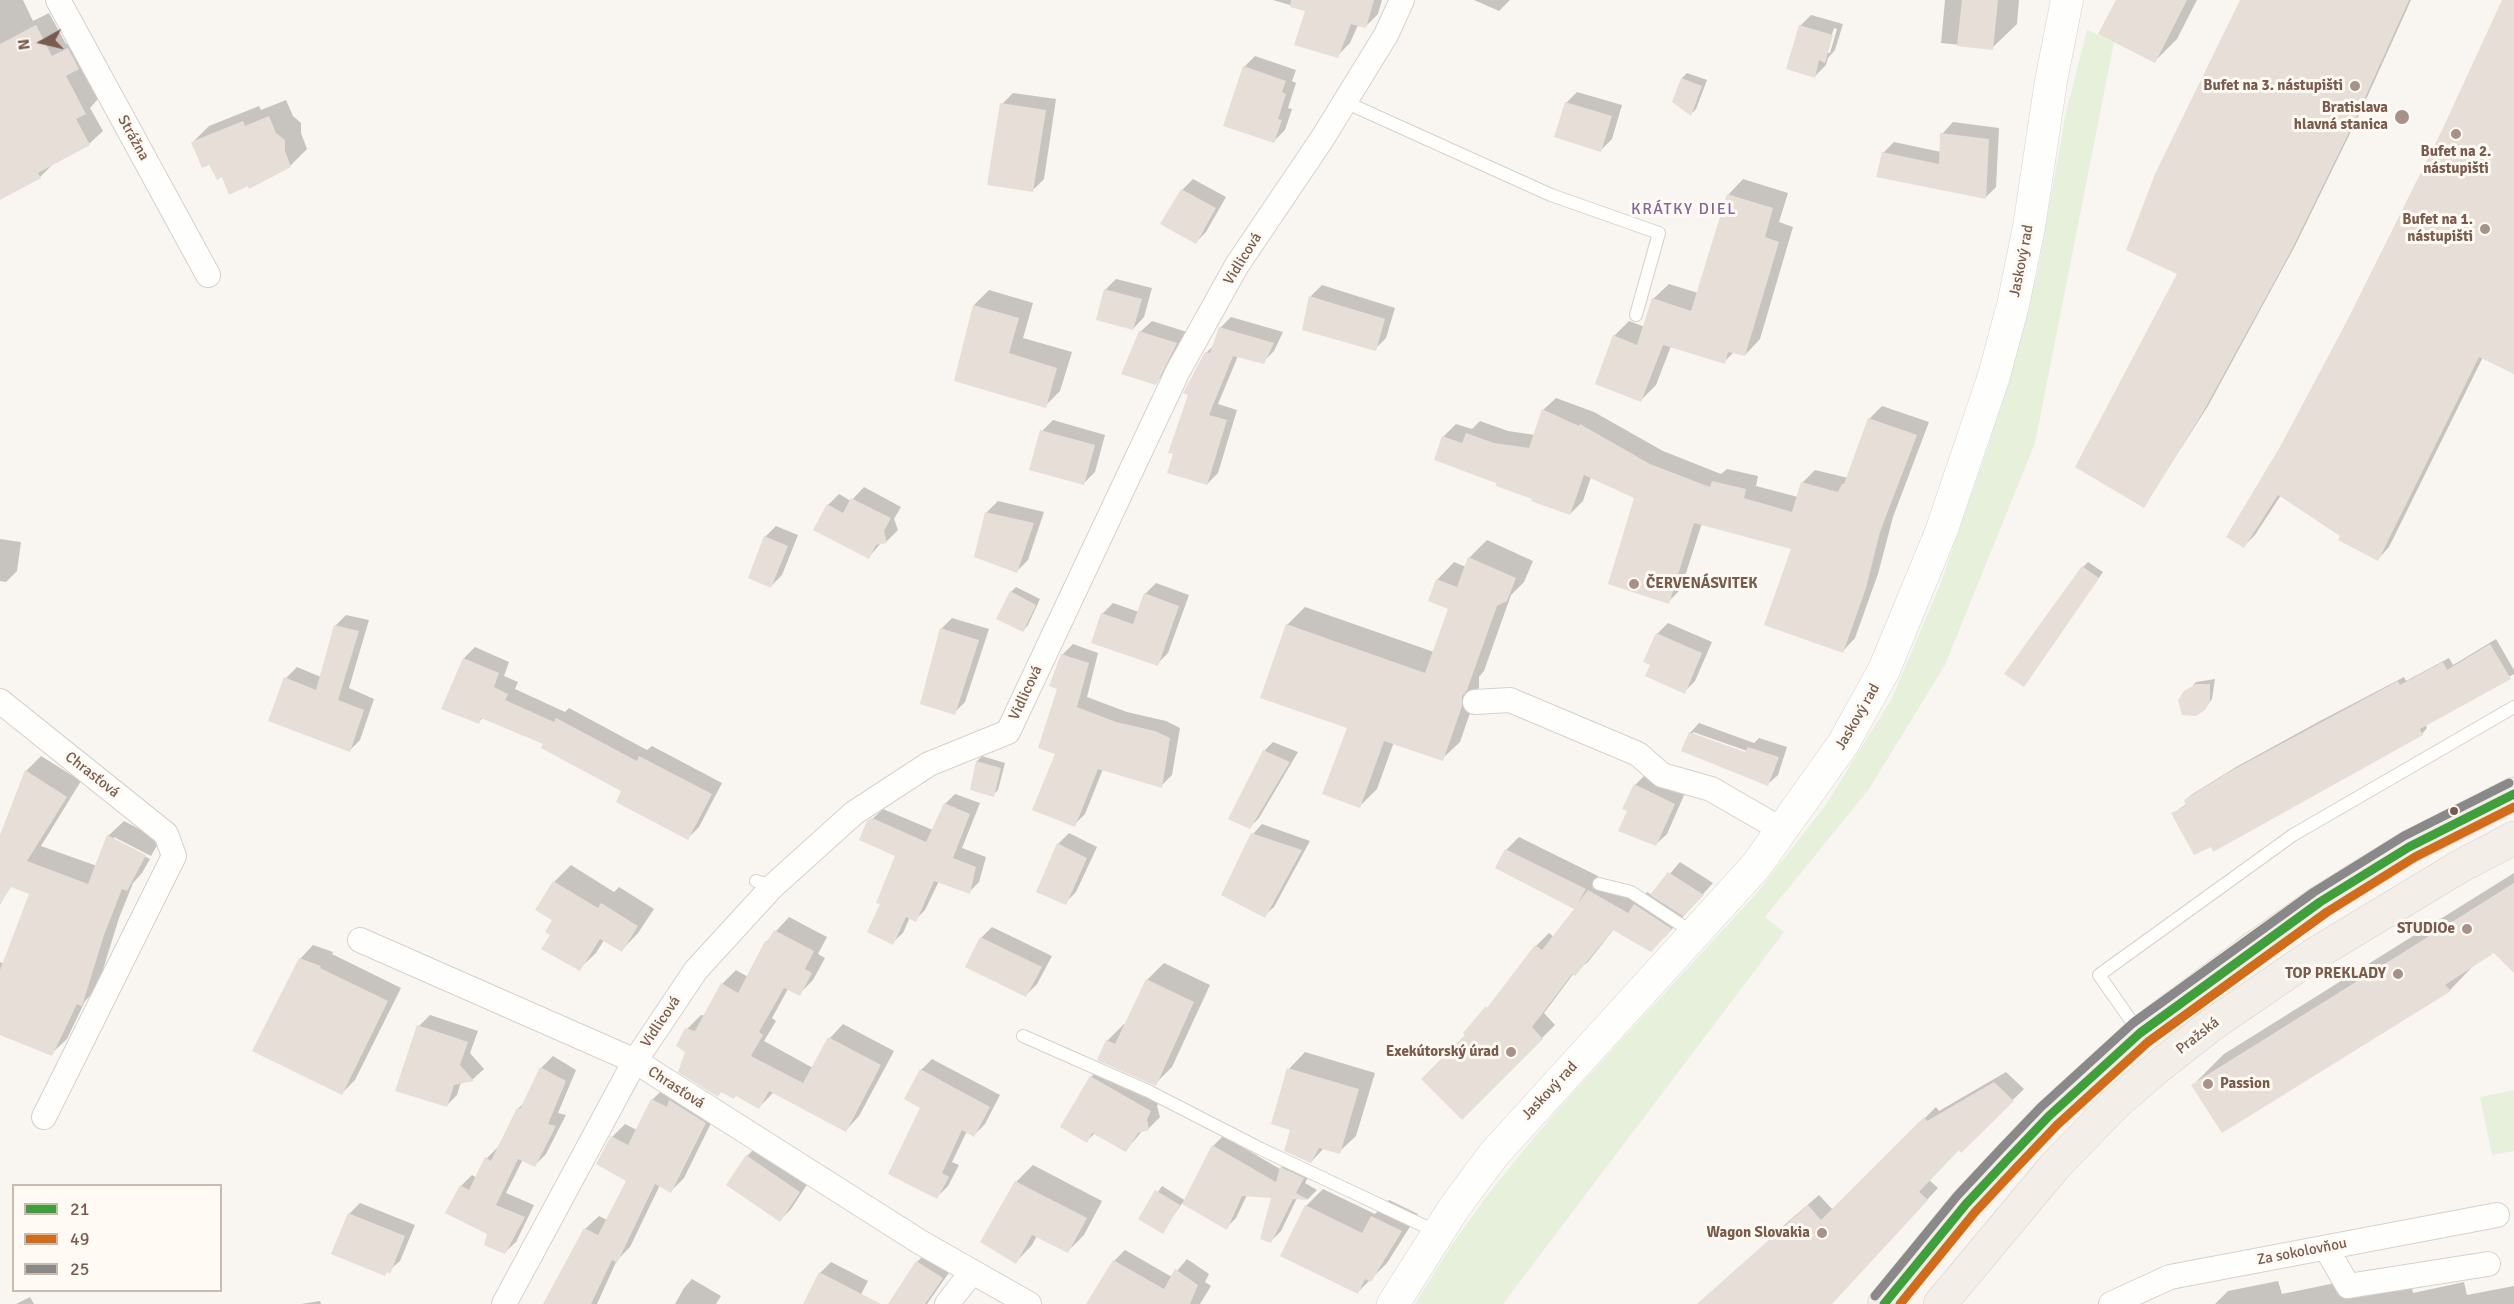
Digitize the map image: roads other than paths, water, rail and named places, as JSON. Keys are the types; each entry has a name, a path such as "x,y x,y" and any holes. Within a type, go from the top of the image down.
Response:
{"main road":[{"path":"1884,1304 1966,1204 2008,1159 2049,1116 2140,1034 2247,953 2320,902 2409,847 2514,795"},
{"name":"Pražská","path":"1940,1304 2083,1135 2159,1066 2227,1014 2315,954 2459,867 2514,838"}],"street":[{"name":"Strážna","path":"58,0 208,275"},
{"name":"Vidlicová","path":"504,1304 635,1061 696,970 765,884 854,813 929,764 1008,732 1179,371 1237,265 1345,102 1386,35 1402,0"},
{"name":"Jaskový rad","path":"1393,1304 1438,1233 1494,1154 1756,866 1843,744 1884,670 1937,542 1994,376 2013,305 2029,227 2051,81 2067,0"},
{"path":"1475,702 1510,700 1638,754 1662,775 1711,789 1782,830"},
{"name":"Chrasťová","path":"0,701 166,834 174,856 44,1117"},
{"name":"Chrasťová","path":"360,940 635,1061 881,1218 1029,1304"},
{"name":"Za sokolovňou","path":"2111,1304 2170,1277 2497,1215"},
{"path":"2326,1248 2348,1286 2488,1264"},
{"path":"947,1304 972,1272"}],"lane":[{"path":"1345,102 1551,195 1659,233 1636,315"},
{"path":"2140,1034 2099,975 2293,835 2514,707"},
{"path":"1599,884 1630,892 1695,934"},
{"path":"1023,1036 1148,1091 1261,1149 1438,1233"}],"place":[{"name":"Bufet na 3. nástupišti","path":"2355,86"},
{"name":"Bratislava hlavná stanica","path":"2402,117"},
{"name":"Bufet na 2. nástupišti","path":"2456,134"},
{"name":"Bufet na 1. nástupišti","path":"2485,229"},
{"name":"ČERVENÁSVITEK","path":"1634,584"},
{"name":"STUDIOe","path":"2467,929"},
{"name":"TOP PREKLADY","path":"2398,974"},
{"name":"Exekútorský úrad","path":"1511,1052"},
{"name":"Passion","path":"2208,1084"},
{"name":"Wagon Slovakia","path":"1822,1233"}],"district":[{"name":"KRÁTKY DIEL","path":"1684,210"}]}
